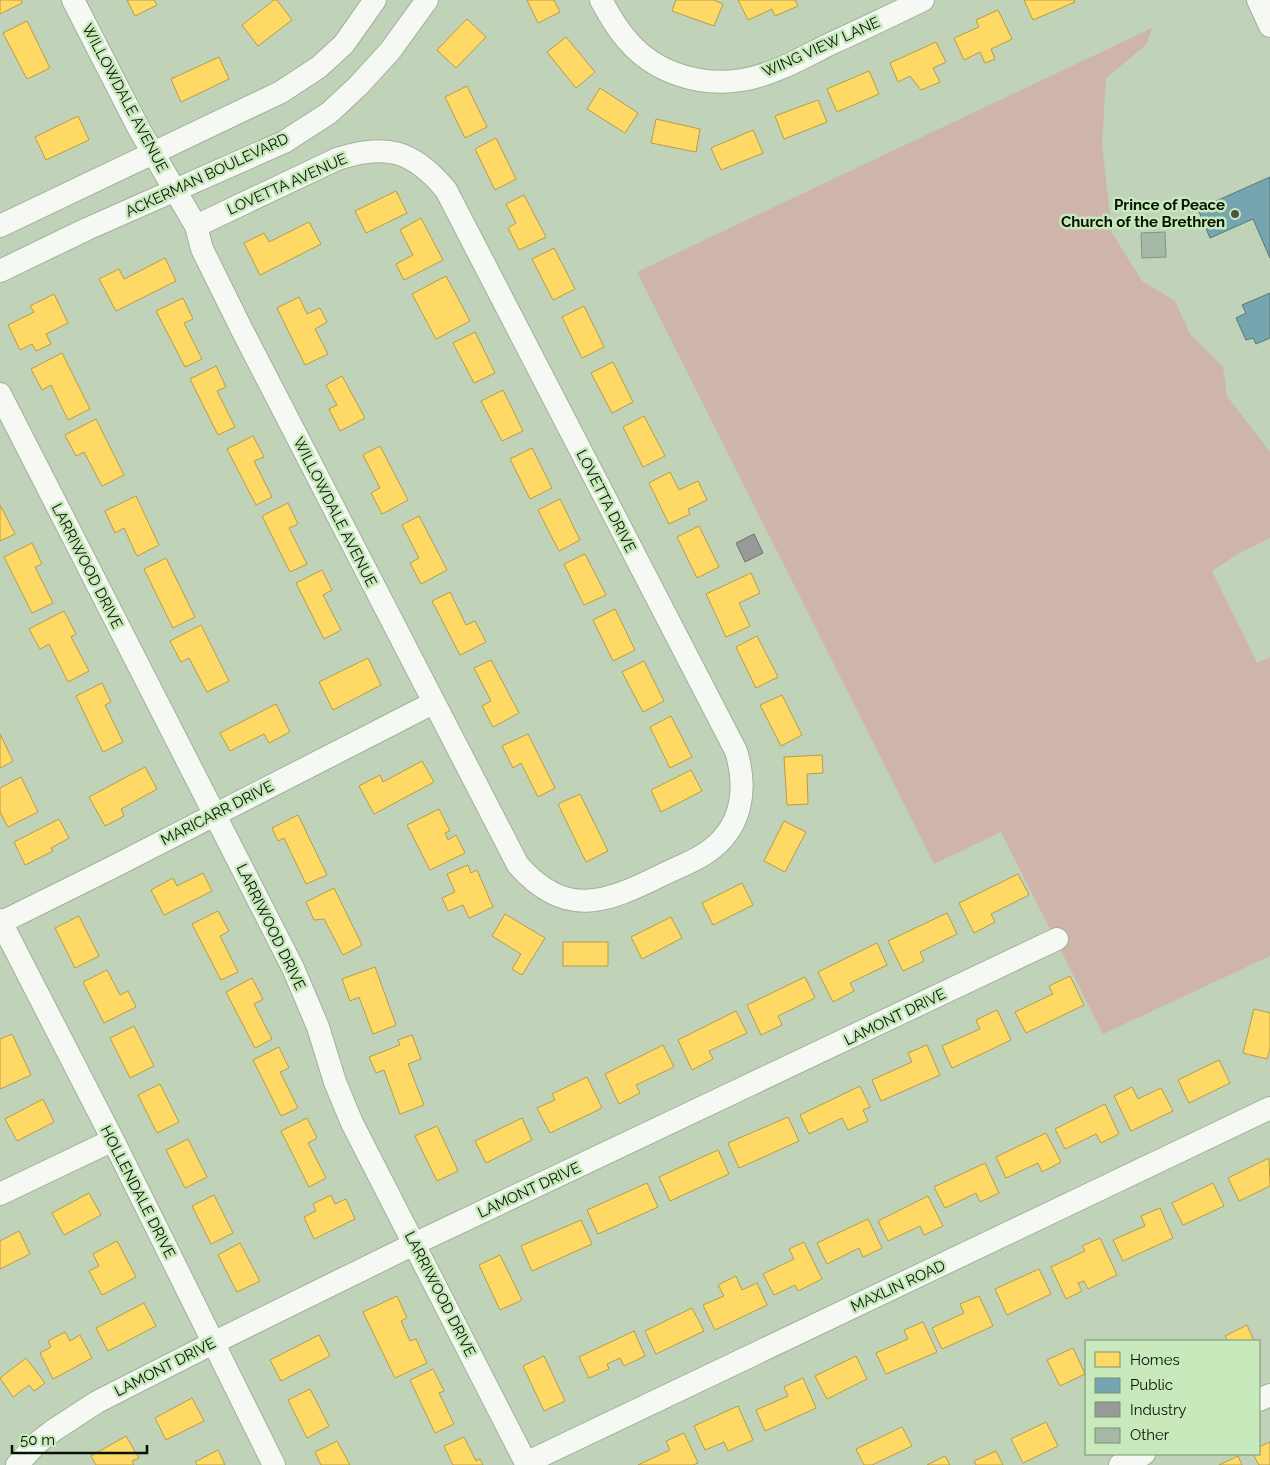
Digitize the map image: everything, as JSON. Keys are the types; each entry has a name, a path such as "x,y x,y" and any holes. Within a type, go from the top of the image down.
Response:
{"street":[{"name":"WILLOWDALE AVENUE","path":"73,0 153,154 196,226 202,249 242,330 518,865 531,880 548,892 567,899 589,901 607,899 626,892 678,868"},
{"path":"0,226 281,92 319,67 344,44 375,0"},
{"name":"ACKERMAN BOULEVARD","path":"0,271 87,229 284,142 329,114 390,51 427,0"},
{"name":"WING VIEW LANE","path":"601,0 612,21 629,43 649,60 666,70 690,78 716,81 742,80 762,75 923,0"},
{"path":"1258,0 1270,26"},
{"name":"LOVETTA AVENUE","path":"196,226 337,159 358,153 380,151"},
{"name":"LOVETTA DRIVE","path":"380,151 402,154 418,163 433,174 446,190 736,752 741,768 742,785 740,803 732,824 721,840 706,853 678,868"},
{"name":"LARRIWOOD DRIVE","path":"0,394 293,968 318,1026 335,1082 352,1123 527,1464"},
{"name":"MARICARR DRIVE","path":"0,922 111,868 433,703"},
{"name":"HOLLENDALE DRIVE","path":"0,922 112,1140 274,1465"},
{"name":"LAMONT DRIVE","path":"17,1465 37,1443 97,1402 213,1343 414,1244 1057,940"},
{"name":"MAXLIN ROAD","path":"527,1464 1270,1108"},
{"path":"0,1194 112,1140"},
{"path":"1120,1465 1142,1455"}],"shaded area":[{"path":"1152,28 1146,45 1106,78 1102,144 1112,233 1142,281 1175,301 1190,334 1223,367 1227,396 1270,452 1270,538 1241,552 1212,571 1257,663 1270,657 1270,956 1103,1034 1001,832 934,864 637,272"}],"building: Homes":[{"path":"0,0 21,0 22,3 0,14"},
{"path":"127,0 154,0 157,5 135,16"},
{"path":"274,0 277,0 292,20 258,46 242,25"},
{"path":"527,0 554,0 560,12 538,23"},
{"path":"676,0 713,0 723,4 714,26 672,11"},
{"path":"738,0 795,0 798,6 775,16 772,9 748,20"},
{"path":"1024,0 1074,0 1075,2 1033,20"},
{"path":"998,10 1012,39 991,49 995,59 985,63 980,52 964,60 954,38 979,27 976,20"},
{"path":"467,19 486,37 456,68 437,50"},
{"path":"27,21 50,68 27,79 3,33"},
{"path":"566,37 595,72 576,88 547,52"},
{"path":"936,42 946,62 933,68 940,82 921,90 910,76 898,82 890,63"},
{"path":"219,57 229,79 181,102 171,79"},
{"path":"869,71 879,94 837,112 827,89"},
{"path":"467,86 487,127 465,138 445,97"},
{"path":"600,88 638,113 625,133 587,109"},
{"path":"818,100 827,122 784,139 775,116"},
{"path":"78,116 89,140 46,160 35,137"},
{"path":"656,119 700,129 696,152 651,143"},
{"path":"753,130 763,153 721,170 711,148"},
{"path":"496,138 516,179 495,190 475,149"},
{"path":"396,191 407,213 366,233 355,211"},
{"path":"524,195 546,237 519,250 508,228 516,223 506,204"},
{"path":"421,218 443,260 404,280 396,264 413,255 400,230"},
{"path":"309,222 321,244 260,275 244,243 264,233 269,242"},
{"path":"554,248 575,289 553,300 532,259"},
{"path":"165,258 176,281 116,311 99,279 119,269 124,279"},
{"path":"446,276 470,321 436,339 412,294"},
{"path":"54,294 68,323 46,334 51,344 36,351 32,344 20,350 8,325 34,312 30,306"},
{"path":"299,297 307,314 320,308 327,322 315,329 328,354 305,365 277,308"},
{"path":"183,298 193,319 184,323 202,359 185,367 156,311"},
{"path":"584,306 604,347 582,358 562,317"},
{"path":"475,332 495,373 474,383 453,343"},
{"path":"62,353 90,409 68,420 51,385 42,390 31,369"},
{"path":"613,362 633,402 612,413 591,373"},
{"path":"216,366 226,387 217,391 235,427 218,435 190,379"},
{"path":"342,376 365,418 340,431 329,409 337,405 326,385"},
{"path":"503,390 523,431 502,441 481,401"},
{"path":"644,416 665,456 643,467 623,427"},
{"path":"96,419 124,475 102,486 84,452 76,456 65,435"},
{"path":"253,436 264,457 254,461 272,497 256,505 227,449"},
{"path":"380,446 408,500 382,514 371,493 380,488 363,455"},
{"path":"532,448 552,488 530,499 510,459"},
{"path":"670,472 679,490 698,481 707,500 688,509 690,514 669,524 649,483"},
{"path":"136,496 159,545 137,556 124,528 115,533 105,511"},
{"path":"560,499 580,540 559,551 538,510"},
{"path":"288,503 298,524 289,528 307,564 290,572 262,516"},
{"path":"0,505 15,534 0,541"},
{"path":"419,516 447,570 421,584 410,563 419,558 402,525"},
{"path":"699,526 719,567 697,578 677,537"},
{"path":"32,543 42,564 35,567 53,603 32,613 4,557"},
{"path":"585,554 606,595 584,605 564,564"},
{"path":"166,558 195,617 173,628 144,569"},
{"path":"322,570 332,590 323,595 341,630 324,639 296,583"},
{"path":"751,573 760,593 739,603 750,626 726,637 706,594"},
{"path":"450,592 466,625 475,621 486,642 460,655 432,601"},
{"path":"615,609 635,650 613,661 593,620"},
{"path":"64,611 76,634 71,637 89,671 68,682 49,644 40,649 29,629"},
{"path":"201,625 229,681 207,692 189,658 181,662 170,641"},
{"path":"757,636 778,677 756,688 736,647"},
{"path":"368,658 381,685 333,710 319,682"},
{"path":"491,660 519,713 493,727 482,706 491,701 474,668"},
{"path":"644,661 664,701 643,712 622,672"},
{"path":"102,683 111,702 105,705 123,742 103,752 76,696"},
{"path":"782,695 802,735 781,746 760,705"},
{"path":"276,704 290,732 269,743 264,734 230,751 220,733"},
{"path":"671,716 692,757 670,768 650,727"},
{"path":"0,734 13,761 0,768"},
{"path":"528,734 555,788 538,797 521,763 513,768 502,746"},
{"path":"822,755 823,773 807,774 808,804 787,805 784,757"},
{"path":"422,761 434,782 374,814 359,786 380,775 383,782"},
{"path":"145,767 157,789 121,809 124,816 105,826 89,797"},
{"path":"691,770 702,791 661,812 651,790"},
{"path":"21,777 38,812 8,827 0,812 0,788"},
{"path":"580,794 608,851 586,862 558,804"},
{"path":"439,809 450,831 445,833 448,840 456,835 465,853 430,870 407,825"},
{"path":"298,815 327,875 306,884 284,838 278,841 272,828"},
{"path":"59,819 69,838 51,848 53,851 25,865 14,842"},
{"path":"784,821 806,832 785,872 764,861"},
{"path":"468,865 471,873 477,870 493,907 469,918 463,905 448,911 442,898 455,892 447,874"},
{"path":"203,873 212,891 164,915 151,890 173,878 177,886"},
{"path":"1018,874 1029,895 991,914 995,922 974,933 959,903"},
{"path":"742,883 753,905 713,925 702,903"},
{"path":"334,888 362,945 343,955 324,919 314,920 306,902"},
{"path":"218,911 229,931 220,936 238,972 221,980 192,924"},
{"path":"947,913 957,934 920,952 924,961 903,971 888,941"},
{"path":"505,914 545,938 522,975 512,969 521,954 492,936"},
{"path":"79,916 99,956 75,968 55,928"},
{"path":"671,917 682,938 642,959 631,937"},
{"path":"563,942 608,942 608,966 563,966"},
{"path":"877,943 887,965 850,983 854,991 833,1002 818,972"},
{"path":"375,967 396,1025 373,1034 359,997 350,1001 342,979"},
{"path":"107,970 120,995 128,991 136,1007 104,1023 83,982"},
{"path":"1070,976 1084,1005 1026,1033 1015,1012 1053,994 1049,986"},
{"path":"805,977 815,998 778,1016 782,1025 761,1035 747,1005"},
{"path":"252,978 263,999 254,1004 272,1039 255,1048 226,992"},
{"path":"1254,1009 1270,1013 1270,1049 1267,1059 1243,1053"},
{"path":"997,1010 1011,1040 952,1068 942,1046 980,1029 976,1020"},
{"path":"736,1011 747,1033 709,1051 713,1059 692,1070 678,1040"},
{"path":"134,1026 154,1066 130,1078 110,1038"},
{"path":"12,1034 31,1075 0,1089 0,1039"},
{"path":"412,1035 421,1059 408,1064 424,1105 400,1114 384,1070 376,1073 369,1057 400,1045 398,1040"},
{"path":"663,1045 674,1067 636,1085 640,1093 619,1104 605,1074"},
{"path":"927,1045 940,1075 881,1101 872,1080 912,1062 908,1053"},
{"path":"279,1047 289,1068 280,1072 298,1108 281,1116 253,1060"},
{"path":"1219,1060 1230,1083 1189,1103 1178,1080"},
{"path":"587,1077 602,1108 550,1133 537,1108 555,1100 552,1094"},
{"path":"160,1084 179,1122 157,1133 138,1095"},
{"path":"860,1086 870,1107 863,1110 868,1121 848,1130 842,1118 809,1134 800,1115"},
{"path":"1132,1087 1138,1099 1161,1088 1173,1111 1131,1131 1114,1096"},
{"path":"43,1099 54,1122 17,1141 5,1119"},
{"path":"1105,1104 1119,1134 1101,1143 1096,1134 1065,1149 1055,1129"},
{"path":"788,1117 799,1141 739,1168 728,1143"},
{"path":"307,1118 317,1138 308,1143 326,1178 309,1187 281,1131"},
{"path":"522,1118 532,1140 486,1163 475,1141"},
{"path":"437,1126 458,1171 437,1181 415,1136"},
{"path":"1046,1133 1061,1162 1042,1172 1038,1163 1006,1178 996,1157"},
{"path":"188,1139 207,1177 185,1188 166,1150"},
{"path":"718,1150 729,1174 670,1201 659,1177"},
{"path":"1269,1158 1270,1186 1239,1201 1228,1178"},
{"path":"985,1163 999,1193 980,1202 976,1193 945,1208 934,1187"},
{"path":"647,1183 658,1207 598,1234 587,1210"},
{"path":"1213,1183 1224,1206 1183,1225 1172,1203"},
{"path":"89,1193 101,1215 64,1235 52,1213"},
{"path":"214,1195 233,1233 211,1244 192,1206"},
{"path":"331,1195 335,1204 346,1199 355,1219 314,1239 304,1217 316,1211 313,1204"},
{"path":"928,1196 943,1226 924,1235 920,1226 888,1241 878,1221"},
{"path":"1160,1208 1173,1238 1123,1261 1113,1240 1145,1226 1141,1216"},
{"path":"868,1219 882,1248 863,1257 859,1248 827,1264 817,1243"},
{"path":"581,1220 592,1244 532,1271 521,1246"},
{"path":"19,1231 30,1254 0,1269 0,1241"},
{"path":"1100,1238 1117,1275 1088,1289 1084,1281 1078,1283 1082,1291 1066,1299 1051,1267 1085,1251 1082,1246"},
{"path":"117,1241 136,1277 102,1295 89,1271 99,1266 93,1254"},
{"path":"804,1242 822,1279 798,1291 795,1285 774,1295 763,1274 794,1259 789,1249"},
{"path":"240,1243 260,1281 237,1292 218,1255"},
{"path":"500,1255 522,1300 500,1310 479,1265"},
{"path":"1039,1269 1051,1294 1007,1315 995,1289"},
{"path":"736,1276 742,1290 757,1283 767,1305 715,1330 703,1305 724,1296 718,1285"},
{"path":"397,1296 407,1318 401,1321 410,1341 416,1339 427,1363 395,1378 363,1312"},
{"path":"979,1296 993,1326 942,1349 932,1328 964,1313 960,1304"},
{"path":"144,1303 156,1326 108,1351 96,1328"},
{"path":"692,1308 704,1331 656,1354 645,1331"},
{"path":"923,1322 937,1352 886,1374 876,1353 908,1339 904,1330"},
{"path":"1247,1325 1254,1340 1227,1340 1225,1336"},
{"path":"634,1331 645,1356 624,1366 620,1358 607,1364 609,1369 589,1378 579,1357"},
{"path":"65,1332 70,1341 80,1335 92,1358 53,1379 40,1353 51,1347 48,1341"},
{"path":"319,1335 330,1356 281,1381 270,1360"},
{"path":"1073,1348 1085,1374 1060,1386 1047,1360"},
{"path":"544,1356 565,1401 544,1411 523,1366"},
{"path":"856,1356 867,1379 827,1399 815,1376"},
{"path":"26,1358 45,1383 34,1391 29,1385 13,1397 0,1378"},
{"path":"433,1369 444,1391 439,1393 454,1424 435,1433 410,1380"},
{"path":"803,1378 816,1408 765,1431 756,1410 788,1396 784,1387"},
{"path":"310,1389 329,1426 307,1438 288,1400"},
{"path":"192,1398 204,1421 166,1440 155,1418"},
{"path":"738,1406 753,1440 728,1451 724,1442 705,1450 694,1426"},
{"path":"1046,1422 1058,1446 1023,1463 1011,1439"},
{"path":"902,1427 912,1446 872,1465 864,1465 856,1449"},
{"path":"684,1433 698,1463 693,1465 638,1465 670,1450 666,1441"},
{"path":"126,1436 139,1458 132,1461 134,1465 96,1465 91,1456"},
{"path":"464,1437 476,1461 480,1459 483,1465 453,1465 444,1446"},
{"path":"337,1441 350,1465 321,1465 315,1452"},
{"path":"1270,1442 1270,1465 1259,1465 1254,1455 1260,1455 1260,1447"},
{"path":"218,1450 225,1465 197,1465 195,1462"},
{"path":"996,1451 1003,1465 976,1465 974,1461"},
{"path":"945,1456 950,1465 927,1465"},
{"path":"1238,1456 1242,1465 1219,1465"}],"building: Public":[{"name":"Prince of Peace Church of the Brethren","path":"1270,177 1270,258 1253,219 1210,238 1198,209"},
{"path":"1270,293 1270,338 1256,344 1253,338 1246,340 1236,318 1246,313 1242,305"}],"building: Industry":[{"path":"754,534 763,553 745,562 736,543"}],"building: Other":[{"path":"1165,232 1166,257 1142,258 1141,233"}],"place":[{"name":"Prince of Peace Church of the Brethren","path":"1235,214"}]}
